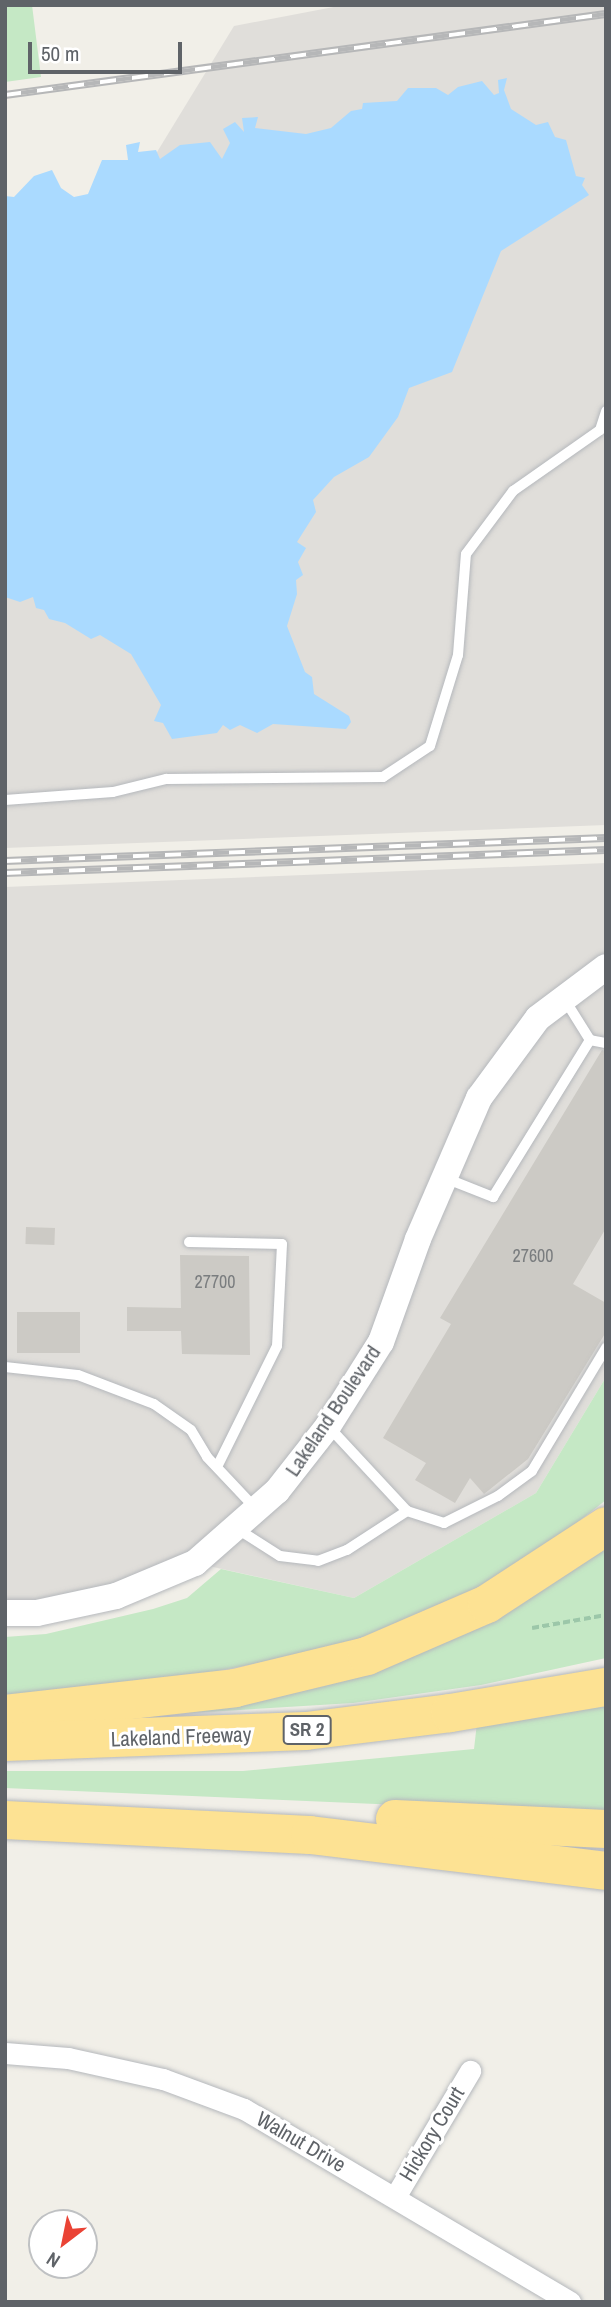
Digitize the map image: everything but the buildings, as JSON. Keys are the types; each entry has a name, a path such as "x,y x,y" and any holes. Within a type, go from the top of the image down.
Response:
{"highway":[{"path":"5,1714 236,1688 367,1656 487,1604 606,1526"},
{"name":"Lakeland Freeway","path":"5,1742 306,1731 450,1713 606,1687"},
{"path":"5,1802 606,1829"},
{"path":"5,1820 273,1832 453,1850 606,1871"}],"street":[{"name":"Lakeland Boulevard","path":"5,1613 37,1613 116,1597 195,1563 258,1510 328,1426 381,1342 444,1178 479,1098 538,1017 606,967"},
{"name":"Walnut Drive","path":"5,2053 68,2058 163,2079 244,2109 570,2302"},
{"name":"Hickory Court","path":"395,2197 470,2071"}],"lane":[{"path":"5,800 113,792 166,779 383,776 393,771 430,746 458,655 466,554 513,491 600,430 606,411"},
{"path":"563,998 590,1040 606,1043"},
{"path":"444,1178 493,1197 590,1040"},
{"path":"189,1242 282,1244 277,1346 217,1467"},
{"path":"328,1426 407,1511 444,1523 499,1496 532,1471 606,1348"},
{"path":"5,1367 78,1375 122,1388 191,1430 217,1467 258,1510"},
{"path":"236,1528 280,1556 318,1561 347,1550 407,1511"}],"path":[{"path":"532,1628 606,1615"}],"shaded area":[{"path":"344,5 606,5 606,825 5,848 5,401 234,26"},
{"path":"606,863 606,1377 536,1493 354,1598 195,1563 5,1613 5,887"}],"green space":[{"path":"5,5 32,5 41,77 5,82"},
{"path":"606,1377 606,1500 556,1539 457,1602 335,1648 145,1685 5,1696 5,1637 46,1634 153,1609 187,1598 221,1569 354,1598 536,1493"},
{"path":"606,1541 606,1658 481,1685 353,1703 155,1715 220,1698"},
{"path":"606,1695 606,1814 5,1788 5,1771 243,1771 474,1749 477,1723"}],"water":[{"path":"507,78 504,90 511,109 536,125 548,122 555,137 566,140 576,176 585,178 582,185 589,195 501,251 452,372 409,388 398,417 369,457 334,477 313,500 316,512 297,542 306,548 298,562 303,575 296,580 297,594 287,626 305,672 312,677 314,694 349,716 351,722 346,729 273,724 257,733 240,725 230,730 223,725 217,733 172,739 163,723 154,721 161,705 131,654 100,635 91,639 65,623 49,619 44,610 36,608 33,597 20,602 5,597 5,196 14,197 34,176 52,170 61,188 74,197 88,194 102,160 128,160 126,145 140,142 138,152 156,150 160,159 180,145 210,142 222,159 230,143 223,129 235,122 244,132 242,118 258,117 255,128 306,134 331,128 351,111 362,109 363,103 397,101 408,88 436,88 448,95 458,87 482,81 494,95 499,93 498,80"}],"railway":[{"path":"5,95 606,14"},
{"path":"5,861 606,838"},
{"path":"5,873 606,850"}]}
